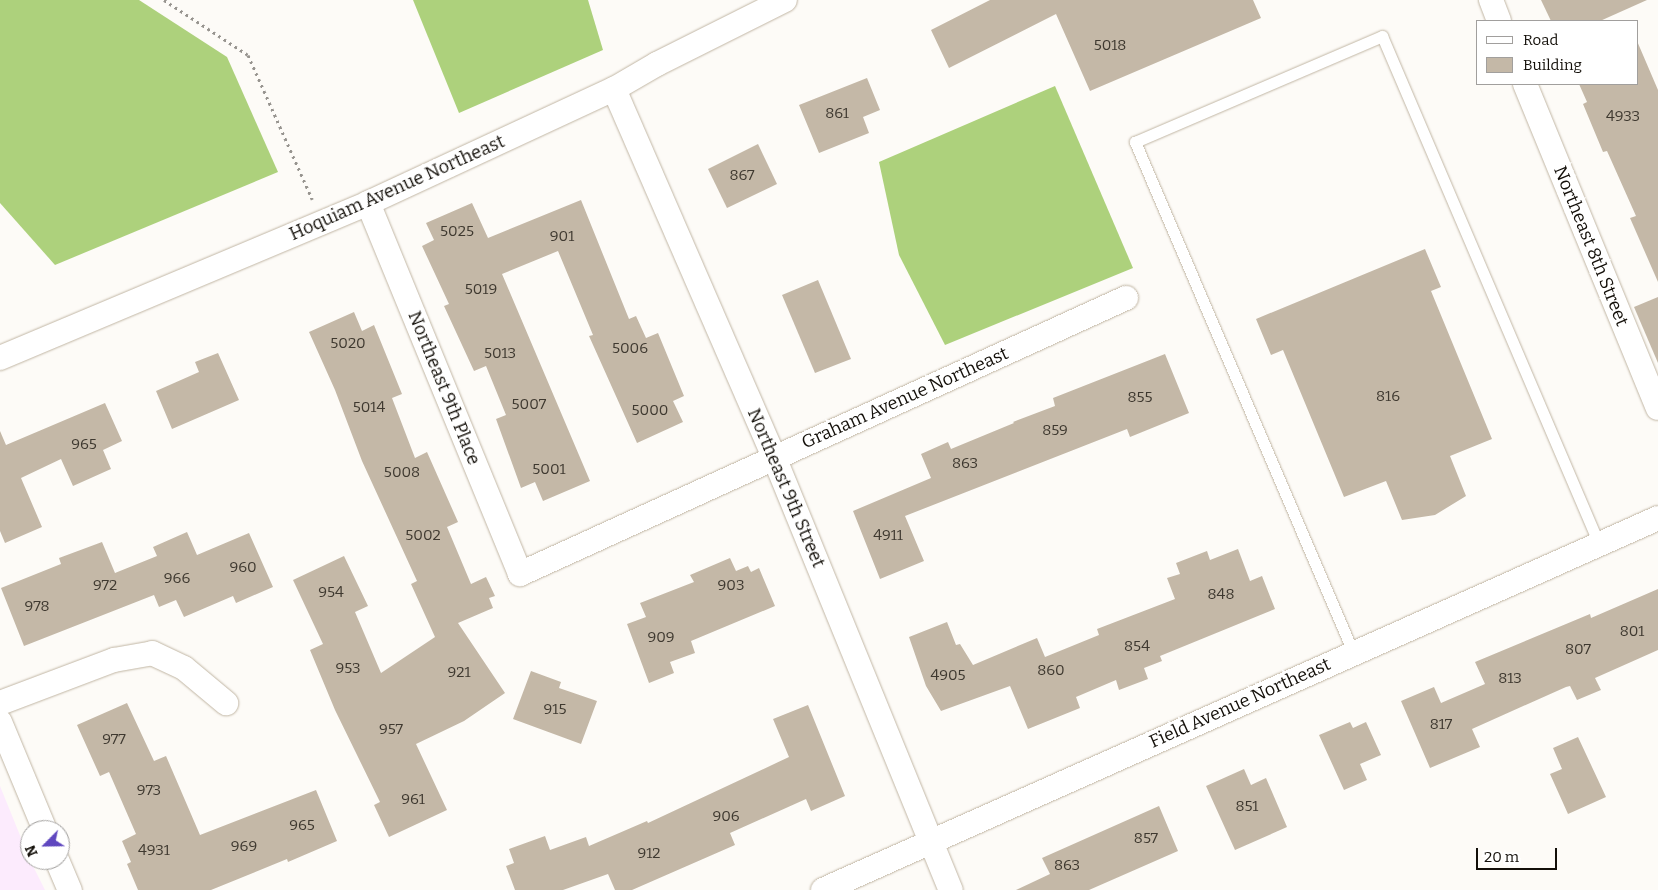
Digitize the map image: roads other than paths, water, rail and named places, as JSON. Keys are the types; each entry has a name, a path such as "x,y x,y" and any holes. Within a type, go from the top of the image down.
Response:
{"street":[{"name":"Hoquiam Avenue Northeast","path":"0,358 368,203 614,90 657,64 785,0"},
{"path":"1491,0 1499,20"},
{"name":"Northeast 8th Street","path":"1525,85 1658,408"},
{"name":"Northeast 9th Street","path":"614,90 774,458 951,890"},
{"name":"Northeast 9th Place","path":"368,203 520,574"},
{"name":"Graham Avenue Northeast","path":"520,574 1126,298"},
{"name":"Field Avenue Northeast","path":"823,890 1353,652 1658,518"},
{"path":"0,703 114,660 152,653 184,668 226,703"},
{"path":"0,722 41,820"},
{"path":"61,870 70,890"}],"lane":[{"path":"1353,652 1135,142 1382,36 1599,544"}]}
